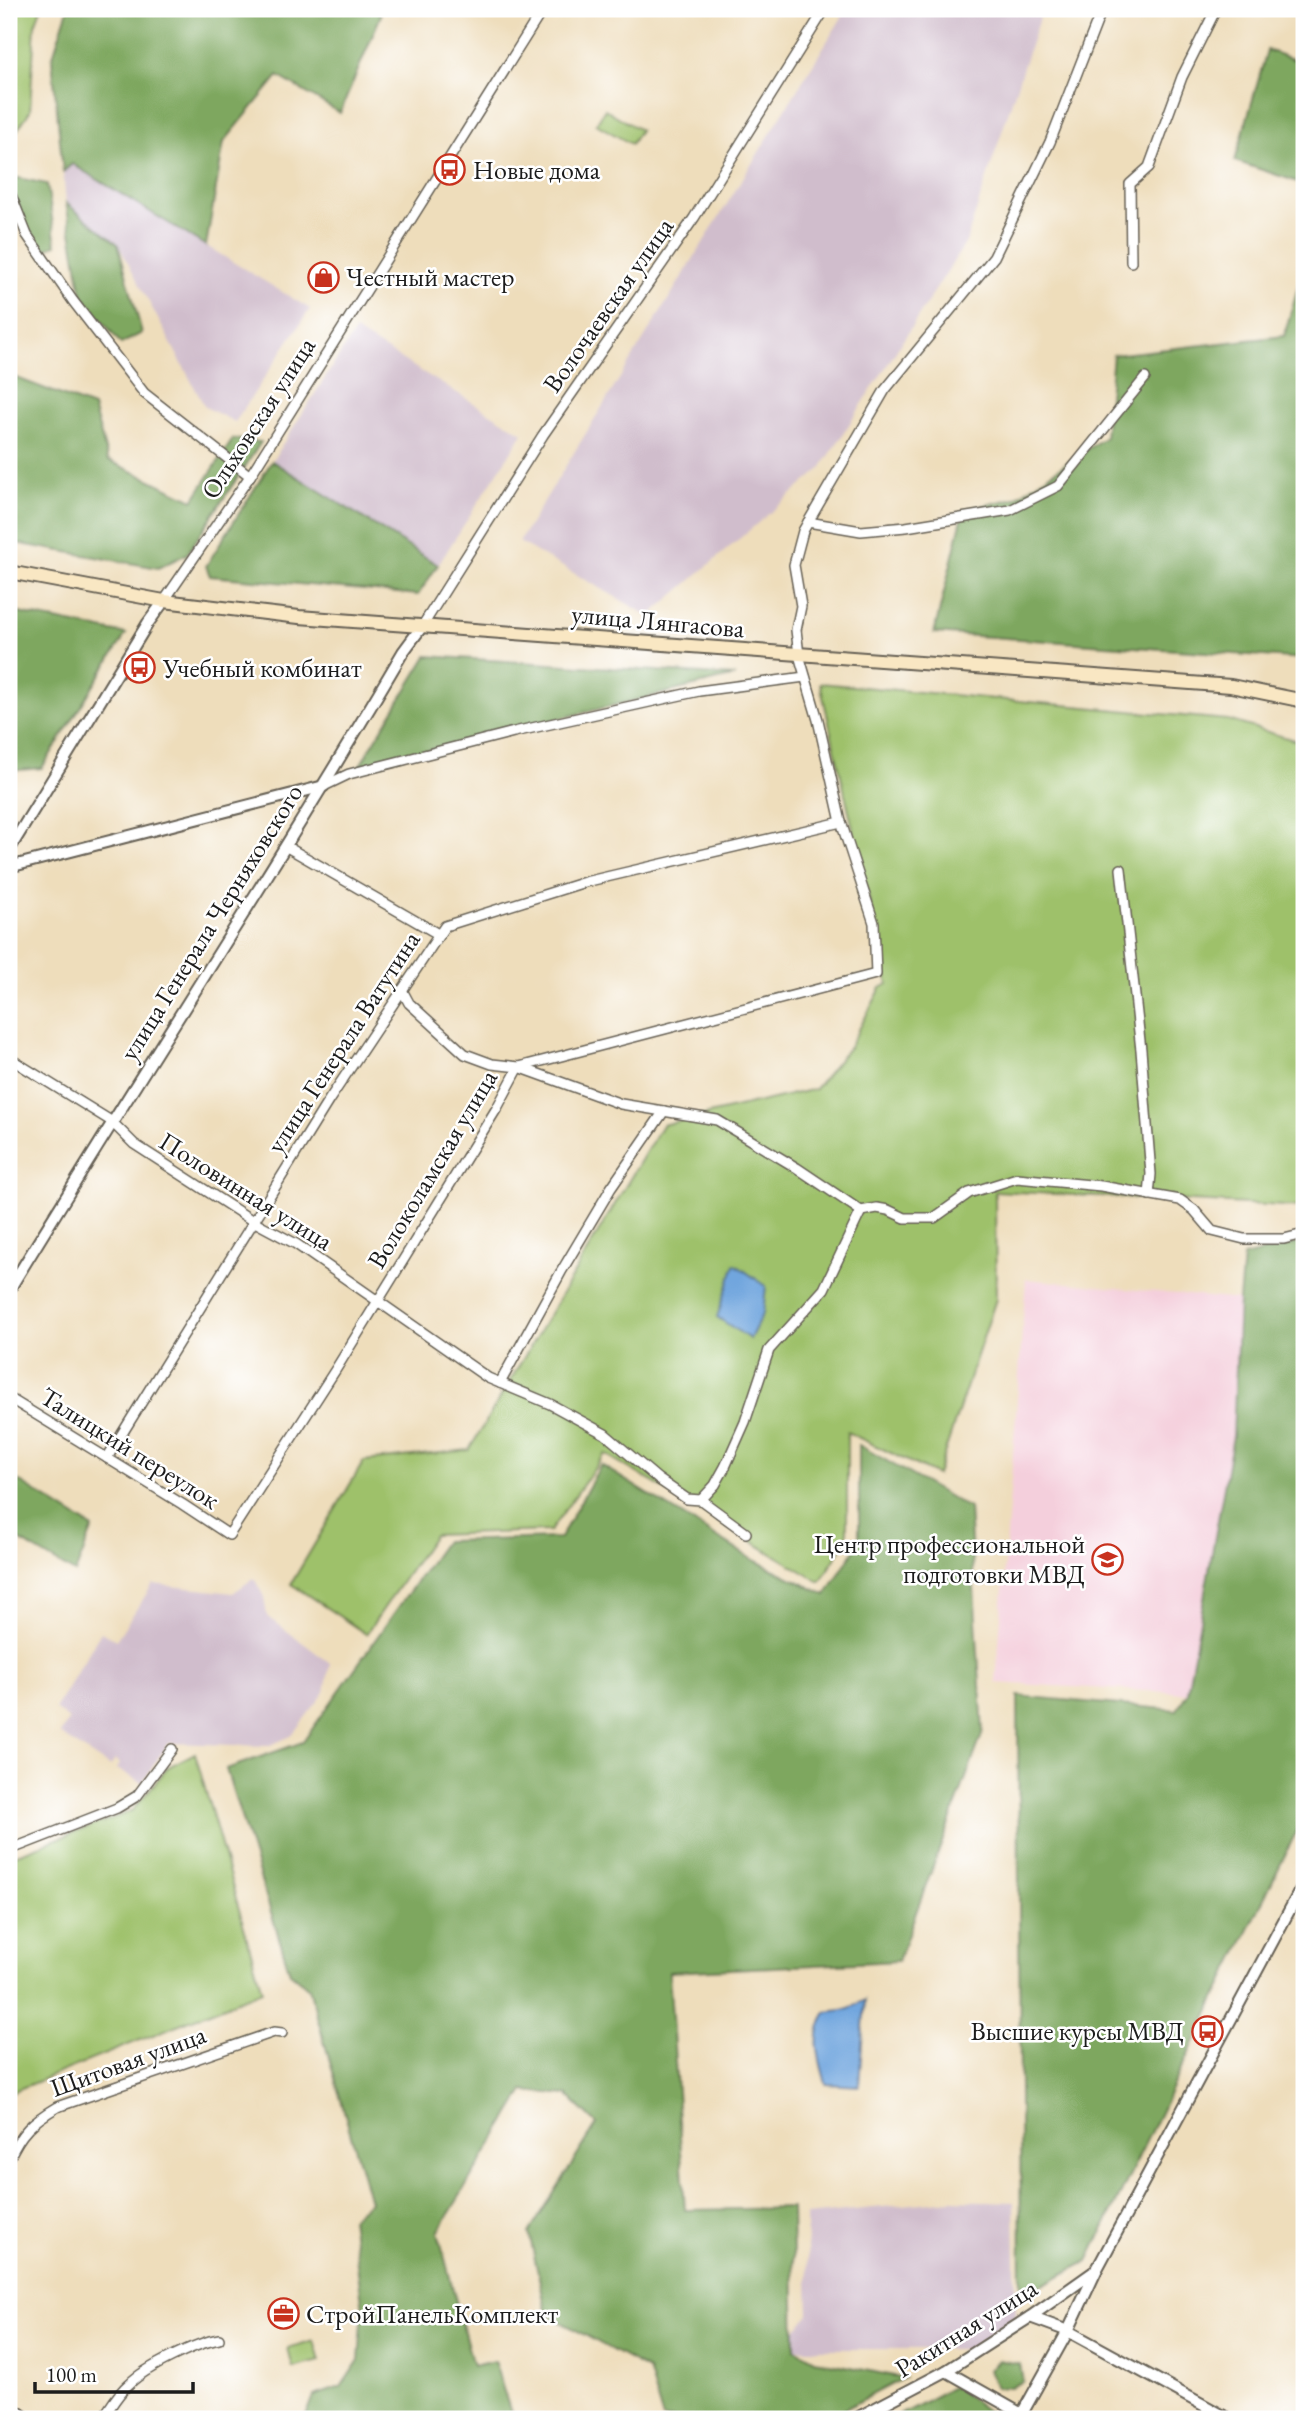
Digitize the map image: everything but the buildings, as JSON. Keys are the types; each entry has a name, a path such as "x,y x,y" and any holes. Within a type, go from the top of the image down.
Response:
{"main road":[{"name":"улица Лянгасова","path":"9,572 164,601 299,617 1231,686 1304,701"}],"street":[{"name":"Ольховская улица","path":"9,850 148,623 250,477 543,9"},
{"name":"Волочаевская улица","path":"423,625 542,435 694,218 825,9"},
{"path":"841,822 818,720 799,655 796,630 800,606 794,565 803,531 885,390 994,257 1050,142 1102,9"},
{"path":"1132,262 1130,184 1149,167 1182,77 1216,9"},
{"path":"9,190 27,235 144,393 250,477"},
{"path":"808,522 862,531 906,527 1010,510 1058,486 1145,378"},
{"path":"9,867 324,786 403,652 423,625"},
{"name":"улица Генерала Черняховского","path":"9,1290 111,1121 324,786 349,774 514,732 699,691 805,677"},
{"name":"улица Генерала Ватутина","path":"107,1458 329,1100 445,926 585,882 841,822"},
{"name":"Волоколамская улица","path":"229,1535 336,1369 497,1108 519,1067 876,974 874,923 841,822"},
{"path":"287,847 438,934"},
{"path":"1121,869 1141,1049 1151,1174 1149,1195"},
{"path":"402,990 409,1003 465,1054 492,1064 519,1067 621,1104 718,1121 797,1168 861,1211 877,1208 905,1218 934,1218 969,1194 1017,1178 1101,1186 1180,1200 1194,1210 1212,1231 1244,1238 1284,1239 1304,1234"},
{"name":"Половинная улица","path":"9,1059 111,1121 134,1144 253,1221 296,1244 488,1378 550,1404 605,1434 658,1479 687,1499 701,1500 746,1533"},
{"path":"500,1383 611,1188 664,1111"},
{"path":"701,1500 715,1485 725,1467 769,1350 824,1289 861,1211"},
{"name":"Талицкий переулок","path":"9,1398 229,1535"},
{"path":"9,1850 117,1808 137,1796 172,1749"},
{"path":"946,2371 1020,2416 1068,2331 1097,2269 1304,1882"},
{"name":"Щитовая улица","path":"9,2159 25,2129 37,2118 57,2107 274,2032 282,2033"},
{"name":"Ракитная улица","path":"855,2419 946,2371 1030,2318 1097,2269"},
{"path":"1030,2318 1068,2331 1229,2419"},
{"path":"102,2419 127,2385 137,2378 194,2346 219,2339"},
{"path":"9,2406 28,2419"}],"shaded area":[{"path":"847,9 1042,9 966,242 820,470 649,616 519,542"},
{"path":"72,164 310,309 235,422 205,407 118,244 66,203 63,172"},
{"path":"355,331 523,433 438,565 272,461"},
{"name":"Центр профессиональной подготовки МВД","path":"1026,1279 1239,1300 1233,1436 1187,1693 996,1683"},
{"path":"254,1578 264,1597 267,1616 330,1663 325,1692 291,1736 268,1746 168,1743 142,1783 117,1769 120,1764 115,1760 110,1767 60,1734 69,1720 55,1709 101,1632 116,1640 153,1584 233,1593"},
{"path":"951,2200 1014,2202 1016,2314 970,2349 795,2349 794,2331 809,2314 806,2215"}],"green space":[{"path":"9,9 41,9 35,25 30,111 16,132 9,108"},
{"path":"68,9 378,9 381,15 340,113 278,76 224,142 206,246 72,164 63,172 52,59"},
{"path":"1267,50 1304,63 1304,184 1235,161"},
{"path":"605,109 640,130 631,144 596,124"},
{"path":"9,176 47,184 56,245 44,250 29,234"},
{"path":"66,203 118,244 142,333 121,344 82,295"},
{"path":"1304,266 1304,659 934,633 964,510 1015,498 1105,437 1113,355 1284,336"},
{"path":"9,377 93,407 108,460 193,500 233,439 261,442 187,554 158,568 9,542"},
{"path":"272,461 438,565 418,595 210,576 206,566"},
{"path":"9,611 126,634 42,768 9,771"},
{"path":"427,656 735,676 359,767"},
{"path":"820,683 1228,720 1304,743 1304,1207 995,1191 996,1299 937,1475 847,1432 847,1540 820,1582 605,1454 550,1531 434,1535 366,1634 291,1584 364,1461 469,1450 662,1125 815,1089 850,1046 881,988 888,984"},
{"path":"1304,1242 1304,1816 1088,2261 1021,2296 1018,1696 1177,1710 1187,1693 1233,1436 1243,1257"},
{"path":"859,1445 969,1508 983,1732 898,1961 669,1972 685,2210 792,2208 795,2349 815,2360 904,2378 826,2419 663,2419 648,2370 547,2314 529,2233 597,2124 567,2095 524,2091 438,2232 473,2366 494,2361 513,2419 305,2419 314,2396 341,2387 359,2360 363,2310 351,2218 370,2202 309,1988 290,1973 226,1769 303,1742 445,1541 560,1538 601,1465 752,1559 826,1595 859,1542"},
{"path":"9,1475 93,1528 75,1573 9,1534"},
{"path":"195,1753 262,1991 9,2093 9,1857 132,1811 168,1767"},
{"path":"314,2341 320,2361 293,2368 288,2349"},
{"path":"998,2360 1020,2364 1023,2381 1011,2387 996,2388 989,2370"},
{"path":"954,2386 992,2415 974,2419 892,2419"}],"water":[{"path":"735,1264 766,1286 763,1313 750,1339 717,1317"},
{"path":"865,2000 859,2086 826,2084 818,2047 821,2021 826,2012 849,2009"}],"place":[{"name":"Новые дома","path":"450,170"},
{"name":"Честный мастер","path":"323,277"},
{"name":"Учебный комбинат","path":"140,668"},
{"name":"Центр профессиональной подготовки МВД","path":"1108,1559"},
{"name":"Высшие курсы МВД","path":"1207,2031"},
{"name":"СтройПанельКомплект","path":"283,2314"}]}
